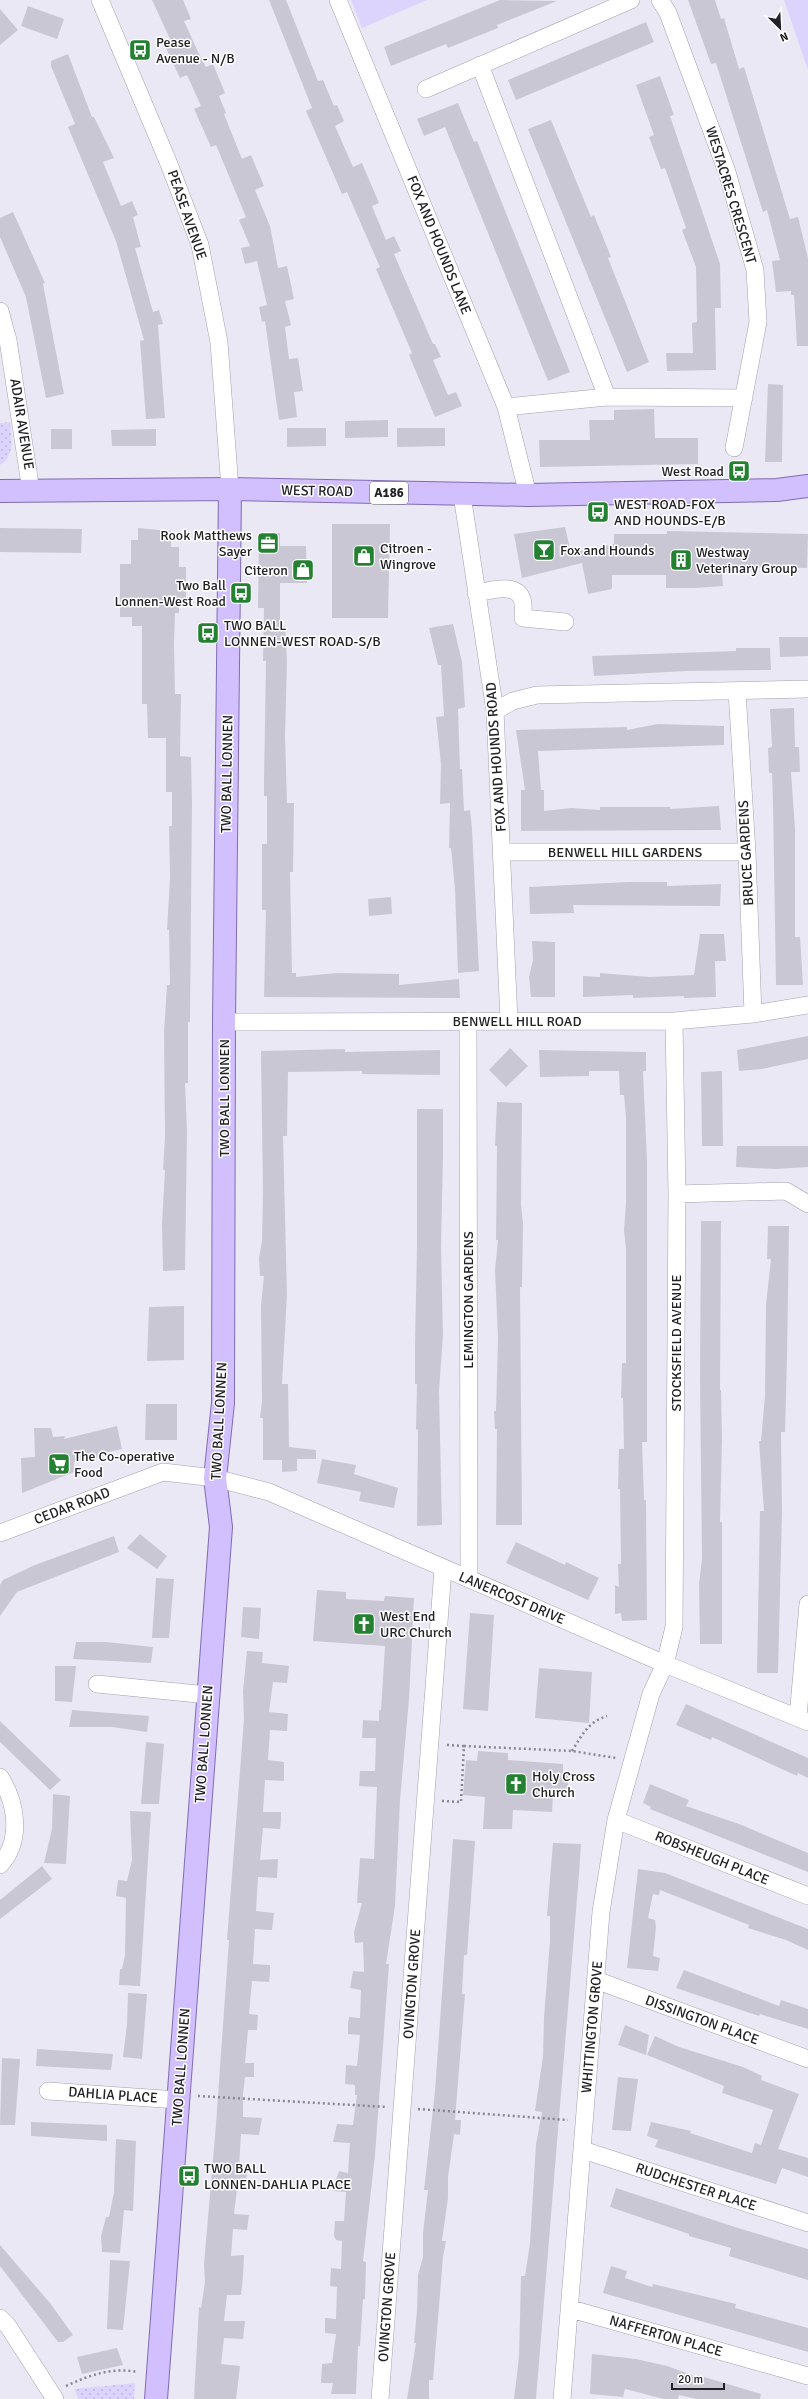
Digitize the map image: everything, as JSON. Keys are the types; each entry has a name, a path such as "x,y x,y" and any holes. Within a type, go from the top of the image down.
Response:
{"main road":[{"name":"WEST ROAD","path":"777,490 808,486"},
{"name":"WEST ROAD","path":"0,491 230,489 462,495 777,490 808,492"},
{"name":"TWO BALL LONNEN","path":"156,2399 221,1527 215,1478 223,1403 224,1022 230,489"}],"street":[{"name":"PEASE AVENUE","path":"100,0 169,164 200,245 219,342 230,489"},
{"name":"FOX AND HOUNDS LANE","path":"338,0 506,406 528,495"},
{"path":"426,89 631,0"},
{"name":"WESTACRES CRESCENT","path":"660,0 668,13 727,172 755,270 758,322 734,448"},
{"path":"480,65 607,397"},
{"name":"ADAIR AVENUE","path":"0,310 8,340 31,491"},
{"path":"506,406 607,397 744,398"},
{"name":"FOX AND HOUNDS ROAD","path":"462,495 495,711 503,852 509,1021"},
{"path":"476,593 508,589 516,592 522,600 523,618 565,622"},
{"path":"495,711 513,701 537,696 808,689"},
{"name":"BRUCE GARDENS","path":"737,692 747,852 753,1014"},
{"name":"BENWELL HILL GARDENS","path":"503,852 747,852"},
{"name":"BENWELL HILL ROAD","path":"224,1022 674,1021 753,1014 808,1005"},
{"name":"LEMINGTON GARDENS","path":"468,1021 469,1578"},
{"name":"STOCKSFIELD AVENUE","path":"665,1664 674,1627 677,1194 674,1021"},
{"path":"677,1194 786,1191 808,1204"},
{"name":"CEDAR ROAD","path":"0,1533 163,1472 215,1478"},
{"name":"LANERCOST DRIVE","path":"215,1478 269,1492 443,1569 469,1578 665,1664 803,1719"},
{"name":"OVINGTON GROVE","path":"380,2399 443,1569"},
{"path":"803,1719 808,1604"},
{"name":"WHITTINGTON GROVE","path":"562,2399 571,2309 601,1912 616,1820 651,1694 665,1664"},
{"path":"97,1684 208,1695"},
{"path":"0,1777 10,1791 16,1815 13,1838 0,1864"},
{"name":"ROBSHEUGH PLACE","path":"616,1820 808,1896"},
{"name":"DISSINGTON PLACE","path":"596,1980 808,2059"},
{"name":"DAHLIA PLACE","path":"48,2091 179,2097"},
{"name":"RUDCHESTER PLACE","path":"583,2150 808,2223"},
{"name":"NAFFERTON PLACE","path":"571,2309 808,2376"},
{"path":"3,2325 54,2396"}],"path":[{"path":"572,1751 585,1729 595,1720 607,1716"},
{"path":"426,1800 461,1802 464,1746 572,1751 633,1760"},
{"path":"179,2097 402,2108 585,2121"},
{"path":"54,2396 91,2374 123,2370 158,2376"}],"shaded area":[{"path":"351,0 427,0 362,28"},
{"path":"784,0 808,0 808,70"},
{"path":"10,422 10,451 5,461 0,465 0,423"},
{"path":"135,2383 134,2399 79,2399 74,2389"}],"building":[{"path":"152,0 183,0 191,19 184,21 198,52 206,67 213,64 225,93 219,96 226,113 224,114 242,159 251,155 264,186 255,190 270,226 278,268 287,266 294,299 285,301 291,325 285,327 289,359 298,358 303,391 294,392 297,417 279,420 265,321 262,322 259,307 267,305 257,261 245,264 241,248 250,246 239,220 246,217 216,145 211,147 194,109 201,106 187,75 180,78 163,42 170,39"},
{"path":"269,0 286,0 318,81 323,80 334,106 337,105 344,121 335,126 353,167 362,163 379,203 372,206 386,240 394,236 401,251 394,254 433,344 435,344 441,357 433,360 448,395 456,392 462,406 435,417 409,355 412,353 376,269 380,267 347,192 342,194 306,111 312,108"},
{"path":"500,0 557,1 497,25 498,28 448,48 446,44 391,66 384,47"},
{"path":"688,0 715,0 721,19 724,18 739,69 744,67 790,219 798,217 808,258 808,346 797,346 794,295 791,295 791,291 776,292 772,261 780,260 767,210 763,212 716,63 711,64"},
{"path":"28,6 64,19 57,39 21,26"},
{"path":"0,9 18,30 0,45"},
{"path":"646,22 654,42 516,100 508,80"},
{"path":"68,54 92,117 94,117 114,158 103,162 121,206 132,201 138,215 133,217 141,247 135,248 153,312 159,310 163,324 158,325 165,418 146,419 140,341 144,340 116,241 68,127 75,124 51,66 51,61"},
{"path":"660,76 674,115 670,116 720,264 721,308 715,308 716,370 667,371 666,353 693,353 692,323 697,322 696,267 682,230 686,228 665,168 661,169 649,137 654,135 636,85"},
{"path":"458,103 474,142 477,141 570,372 548,381 445,127 424,136 417,119"},
{"path":"551,120 591,217 594,215 611,257 608,258 649,362 627,372 528,129"},
{"path":"13,212 45,283 43,284 64,394 46,398 26,297 0,237 0,218"},
{"path":"768,384 783,385 782,462 765,462"},
{"path":"654,409 655,438 698,438 698,464 540,467 539,440 590,440 589,420 614,420 614,410"},
{"path":"388,420 388,437 345,438 345,421"},
{"path":"287,428 326,428 326,446 287,447"},
{"path":"397,428 445,428 445,446 397,447"},
{"path":"51,429 72,429 72,449 51,449"},
{"path":"156,429 156,446 112,446 111,430"},
{"path":"332,524 390,524 388,618 332,618"},
{"path":"565,527 571,553 614,544 614,534 667,534 667,531 808,534 807,568 744,568 744,572 722,571 723,586 696,588 666,588 666,575 612,575 612,589 588,594 582,563 522,578 514,534"},
{"path":"0,528 82,529 81,553 0,552"},
{"path":"138,528 171,531 171,547 179,547 179,567 186,567 186,601 179,601 179,613 175,613 174,644 175,694 181,694 180,756 191,757 192,803 190,1022 188,1022 188,1083 185,1083 187,1130 185,1270 163,1271 162,1224 165,1170 163,1170 165,1137 164,1032 167,985 170,985 169,930 167,930 170,878 169,826 172,826 172,792 166,792 166,738 148,738 147,704 142,704 142,626 132,626 132,617 120,617 120,564 131,564 131,540 138,540"},
{"path":"259,533 280,533 280,546 306,546 307,583 280,583 280,626 285,626 287,661 285,736 287,803 294,803 293,872 290,872 292,973 296,973 296,977 336,973 399,974 399,985 459,979 460,998 264,997 266,910 262,910 262,844 267,844 267,796 264,796 266,661 263,661 264,608 258,608"},
{"path":"453,624 462,662 465,707 458,709 460,769 462,769 464,811 470,810 472,829 479,971 458,973 455,889 451,848 449,848 450,803 440,804 441,764 436,717 444,716 441,665 438,665 429,628"},
{"path":"779,637 808,637 808,656 780,657"},
{"path":"736,648 770,648 771,670 686,671 594,676 592,656 736,651"},
{"path":"794,708 795,747 799,747 800,772 791,772 795,829 795,937 800,937 803,985 776,985 772,773 769,773 768,748 772,747 770,709"},
{"path":"658,724 724,726 724,745 538,751 541,790 544,790 544,811 571,808 600,810 600,807 670,807 670,809 719,806 721,830 521,831 521,790 525,790 516,730 627,727 627,730"},
{"path":"628,882 667,882 667,886 721,884 720,906 573,905 574,913 530,914 529,887"},
{"path":"391,897 392,914 369,916 368,899"},
{"path":"700,934 724,934 726,961 715,961 716,997 684,998 684,996 633,998 633,995 583,997 583,976 600,977 600,973 649,977 694,975"},
{"path":"532,941 555,942 555,997 531,997 529,977 533,960"},
{"path":"808,1036 808,1059 762,1069 739,1071 737,1050"},
{"path":"510,1048 528,1066 506,1087 489,1070"},
{"path":"345,1049 345,1052 440,1050 440,1075 362,1074 362,1071 288,1072 287,1136 283,1136 287,1295 282,1384 288,1384 289,1447 316,1450 316,1459 297,1459 297,1471 282,1472 282,1460 263,1460 263,1418 260,1418 262,1401 261,1305 264,1276 260,1276 259,1258 262,1241 263,1194 261,1051"},
{"path":"539,1050 646,1052 646,1071 643,1071 647,1160 647,1442 642,1442 644,1500 646,1500 647,1620 622,1621 621,1613 615,1614 615,1585 619,1587 618,1564 621,1564 620,1489 618,1489 619,1449 624,1449 623,1398 621,1398 622,1363 626,1363 626,1249 624,1230 626,1203 626,1117 624,1095 620,1095 619,1071 589,1071 589,1076 540,1077"},
{"path":"722,1071 723,1146 702,1146 701,1072"},
{"path":"497,1102 522,1103 521,1205 523,1223 522,1287 520,1287 522,1525 496,1525 497,1429 495,1429 494,1411 496,1411 498,1338 495,1270 498,1240 496,1240 497,1146 495,1146"},
{"path":"417,1109 443,1109 441,1246 443,1335 439,1391 442,1525 417,1526 418,1430 416,1429 417,1384 415,1384 415,1342"},
{"path":"737,1146 808,1146 808,1167 775,1169 736,1167"},
{"path":"701,1221 721,1221 720,1390 722,1439 720,1522 722,1522 722,1644 700,1644 699,1584 702,1558 700,1379"},
{"path":"768,1226 789,1226 787,1357 785,1432 781,1432 782,1512 778,1673 757,1673 760,1511 764,1511 759,1441 761,1441 765,1396 766,1305 771,1259 767,1259"},
{"path":"184,1306 184,1360 147,1361 149,1307"},
{"path":"146,1404 177,1404 177,1440 145,1440"},
{"path":"117,1426 122,1449 99,1454 100,1457 74,1462 74,1472 22,1493 21,1458 35,1457 34,1428 51,1428 53,1437 65,1436 64,1439"},
{"path":"322,1459 356,1465 354,1474 398,1488 394,1508 359,1501 361,1492 317,1483"},
{"path":"140,1534 167,1556 157,1569 127,1548"},
{"path":"114,1536 119,1552 17,1592 0,1616 0,1585 3,1580 35,1565"},
{"path":"516,1542 565,1565 566,1562 599,1578 588,1600 506,1563"},
{"path":"156,1578 174,1579 169,1638 152,1638"},
{"path":"317,1590 346,1592 346,1599 384,1601 385,1596 414,1598 409,1699 400,1800 395,1906 386,1964 389,1964 375,2155 363,2261 366,2262 365,2299 363,2299 360,2346 358,2346 356,2394 331,2394 333,2383 321,2383 322,2364 332,2363 336,2334 325,2333 325,2318 336,2319 337,2287 330,2286 331,2268 341,2269 342,2241 336,2240 334,2236 335,2221 344,2221 346,2192 332,2191 339,2171 348,2173 350,2143 333,2142 337,2124 353,2125 357,2095 355,2095 355,2085 345,2084 346,2065 357,2066 360,2035 348,2034 348,2024 349,2017 360,2018 361,1990 350,1988 353,1971 364,1972 363,1942 355,1943 354,1932 362,1903 357,1903 360,1858 374,1859 377,1787 359,1786 360,1771 375,1771 376,1738 362,1738 363,1720 379,1721 385,1646 313,1641"},
{"path":"243,1607 261,1608 259,1639 241,1637"},
{"path":"470,1613 494,1615 488,1711 463,1709"},
{"path":"76,1642 106,1642 153,1647 151,1663 73,1659"},
{"path":"247,1651 263,1652 262,1663 289,1666 287,1683 273,1682 269,1712 288,1714 287,1731 270,1730 268,1760 284,1762 284,1781 265,1780 263,1812 281,1812 281,1820 280,1829 263,1828 260,1860 278,1859 277,1878 258,1877 256,1911 274,1913 272,1930 255,1929 253,1964 270,1965 270,1973 269,1982 252,1981 249,2014 258,2015 257,2030 248,2030 245,2063 254,2063 254,2077 245,2077 243,2094 243,2117 262,2118 259,2135 241,2134 239,2167 248,2167 246,2182 238,2181 234,2214 249,2215 247,2230 233,2229 231,2256 244,2255 243,2276 241,2295 227,2295 224,2321 245,2321 243,2339 224,2338 221,2364 240,2366 236,2399 194,2399 199,2307 201,2308 205,2282 204,2264 229,1940 227,1940 244,1719 243,1691"},
{"path":"55,1666 76,1666 72,1702 55,1701"},
{"path":"539,1668 592,1672 589,1723 535,1718"},
{"path":"686,1704 808,1758 808,1778 798,1773 797,1776 712,1737 711,1740 676,1725"},
{"path":"72,1710 149,1716 147,1732 112,1727 69,1727"},
{"path":"0,1721 61,1780 50,1790 0,1742"},
{"path":"146,1742 164,1744 159,1804 141,1804"},
{"name":"Holy Cross Church","path":"478,1751 508,1753 508,1760 563,1764 563,1773 569,1773 567,1795 553,1794 552,1812 513,1810 512,1829 483,1829 485,1797 463,1795 466,1760 477,1761"},
{"path":"650,1784 689,1800 686,1806 739,1824 808,1853 808,1872 650,1809 651,1807 643,1803"},
{"path":"53,1794 70,1796 66,1864 44,1863 52,1829"},
{"path":"130,1811 151,1812 140,1986 119,1985 120,1969 122,1969 125,1955 126,1898 116,1896 118,1880 127,1881 132,1860"},
{"path":"453,1839 475,1841 467,1955 464,1955 462,1994 465,1994 455,2120 461,2120 460,2135 454,2134 448,2177 448,2198 442,2241 446,2241 443,2257 433,2380 429,2380 429,2399 407,2399 416,2343 414,2343 418,2275 423,2257 423,2233 428,2190 424,2190 435,2091"},
{"path":"553,1843 581,1844 579,1874 536,2399 514,2399 519,2357 521,2276 525,2276 530,2243 536,2144 542,2112 535,2111 543,2056 544,2017 550,1940 550,1916 547,1916"},
{"path":"42,1866 52,1879 0,1919 0,1900"},
{"path":"638,1869 665,1873 808,1929 808,1950 786,1940 748,1928 749,1925 660,1890 659,1895 653,1894 648,1918 655,1920 656,1927 653,1956 660,1958 658,1971 627,1968"},
{"path":"684,1970 779,2006 781,2000 808,2009 808,2029 760,2014 759,2016 676,1988"},
{"path":"128,1993 147,1994 142,2059 123,2057 127,2024"},
{"path":"625,2025 649,2035 646,2055 618,2045"},
{"path":"655,2036 679,2047 743,2067 762,2076 761,2080 799,2094 778,2149 808,2158 808,2177 782,2168 776,2184 655,2147 658,2140 647,2136 651,2122 691,2131 690,2133 752,2153 755,2143 761,2145 773,2110 722,2093 724,2086 647,2055"},
{"path":"37,2049 113,2054 111,2070 36,2066"},
{"path":"2,2058 20,2059 15,2125 0,2125"},
{"path":"618,2077 638,2079 631,2131 612,2130"},
{"path":"31,2122 107,2125 107,2141 31,2136"},
{"path":"116,2139 136,2141 133,2211 124,2210 120,2253 102,2252 101,2236 106,2217 109,2217 114,2192"},
{"path":"616,2188 808,2249 808,2280 729,2256 731,2248 689,2236 689,2234 610,2207"},
{"path":"0,2245 50,2303 73,2335 63,2342 58,2342 0,2266"},
{"path":"110,2260 130,2261 123,2330 107,2329"},
{"path":"611,2266 627,2271 625,2278 652,2287 653,2284 736,2304 735,2308 808,2328 808,2352 603,2293"},
{"path":"117,2348 123,2365 82,2374 77,2357"},
{"path":"592,2354 636,2359 667,2366 697,2377 697,2375 761,2394 760,2399 697,2399 679,2395 678,2399 664,2399 625,2389 623,2397 590,2394"}],"place":[{"name":"Pease Avenue - N/B","path":"140,50"},
{"name":"West Road","path":"739,471"},
{"name":"WEST ROAD-FOX AND HOUNDS-E/B","path":"598,512"},
{"name":"Rook Matthews Sayer","path":"268,543"},
{"name":"Fox and Hounds","path":"544,550"},
{"name":"Citroen - Wingrove","path":"364,556"},
{"name":"Westway Veterinary Group","path":"681,560"},
{"name":"Citeron","path":"303,570"},
{"name":"Two Ball Lonnen-West Road","path":"241,593"},
{"name":"TWO BALL LONNEN-WEST ROAD-S/B","path":"208,633"},
{"name":"The Co-operative Food","path":"59,1464"},
{"name":"West End URC Church","path":"364,1624"},
{"name":"Holy Cross Church","path":"516,1784"},
{"name":"TWO BALL LONNEN-DAHLIA PLACE","path":"189,2176"}]}
